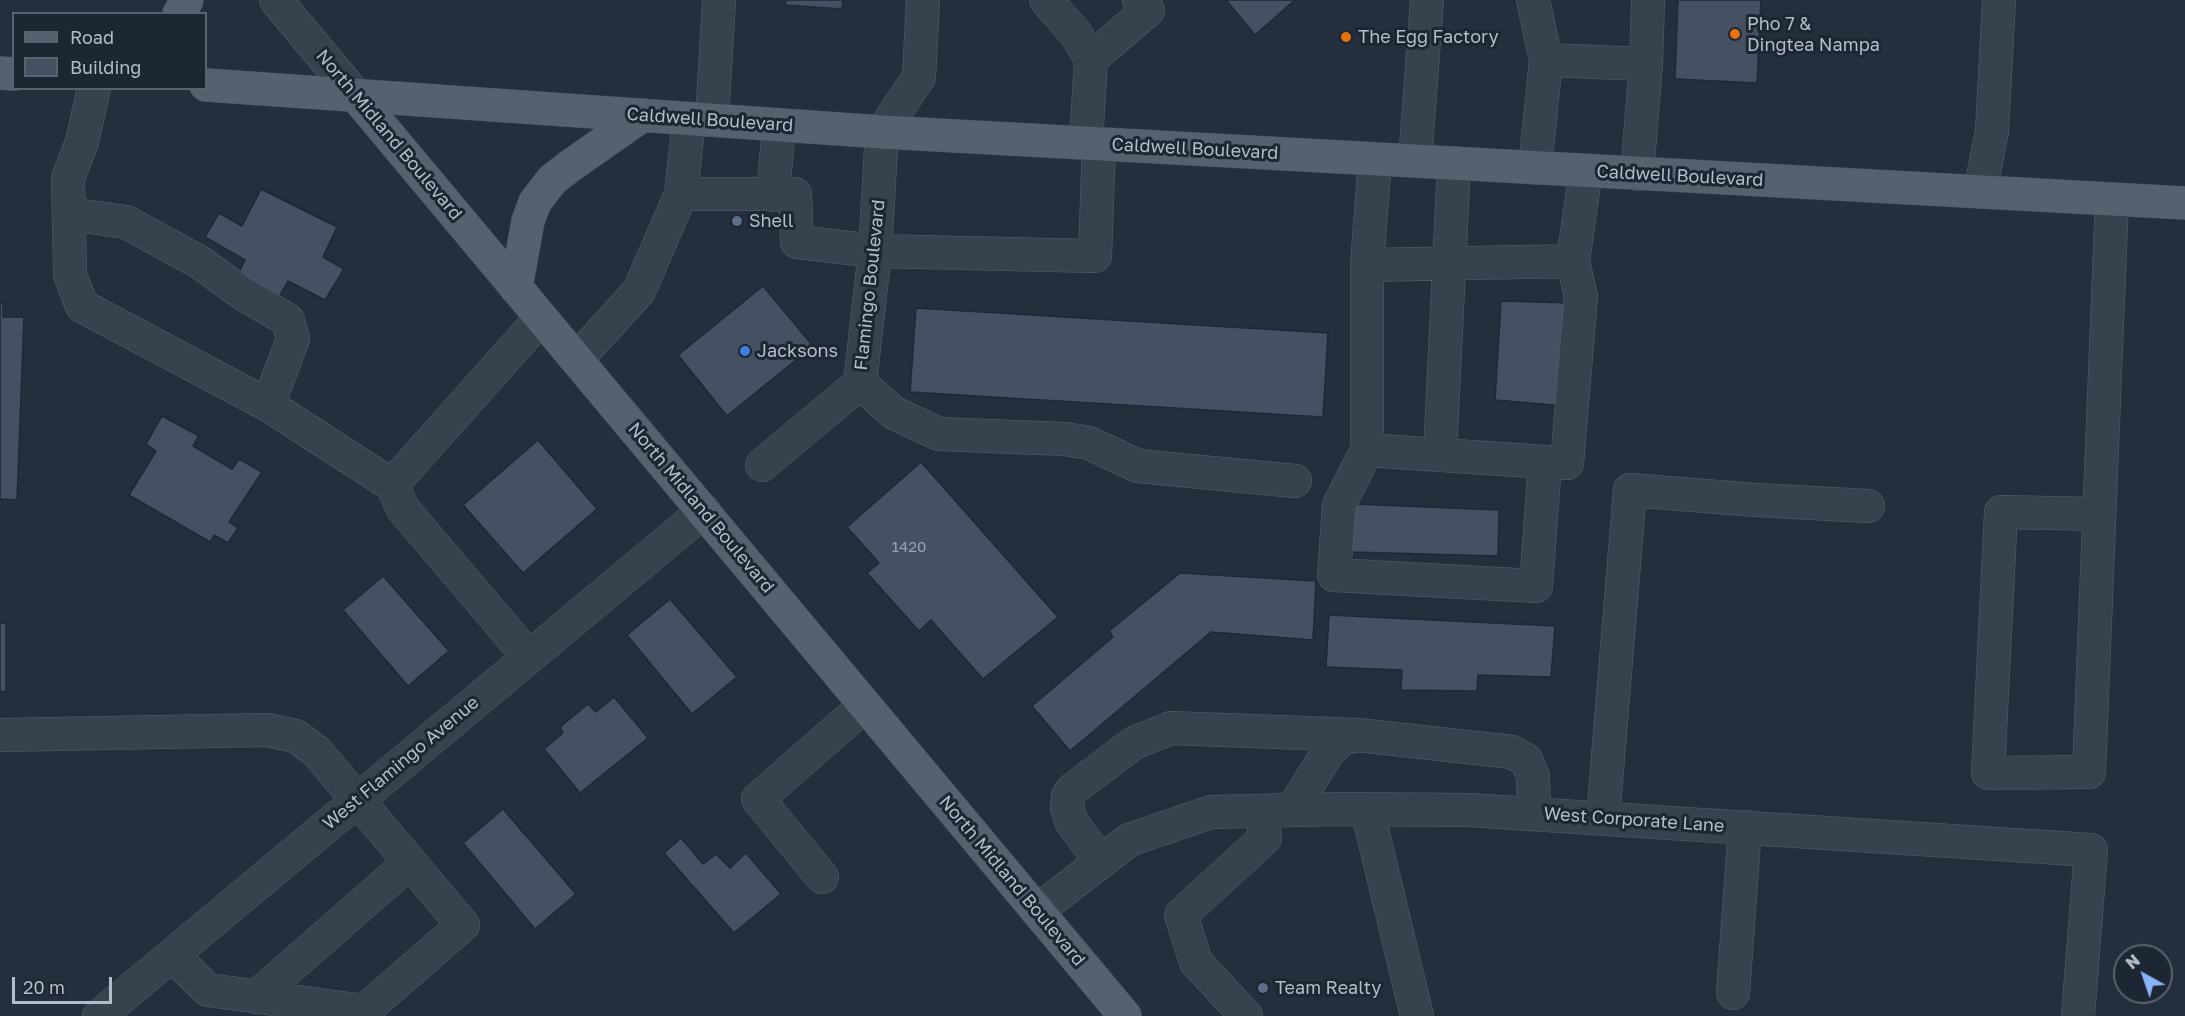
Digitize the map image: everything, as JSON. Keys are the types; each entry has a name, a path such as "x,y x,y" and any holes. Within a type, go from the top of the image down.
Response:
{"main road":[{"name":"Caldwell Boulevard","path":"207,85 882,132 2185,203"},
{"name":"North Midland Boulevard","path":"356,96 1125,1016"},
{"path":"516,288 528,221 535,202 552,180 643,116"}],"street":[{"name":"North Midland Boulevard","path":"276,0 356,96"},
{"path":"577,359 639,291 681,194 700,120 719,0"},
{"path":"882,132 919,77 923,0"},
{"path":"681,194 795,194 797,242 875,251 1095,256 1091,59 1076,34 1046,0"},
{"path":"1091,59 1148,10 1139,0"},
{"path":"1415,161 1428,0"},
{"path":"1533,0 1546,60 1535,168"},
{"path":"1637,174 1646,64 1648,0"},
{"path":"1980,192 1992,132 2000,0"},
{"path":"1546,60 1646,64"},
{"path":"94,90 82,142 68,178 70,275 82,306 268,405 392,485 403,510 528,656"},
{"path":"773,195 779,125"},
{"name":"Flamingo Boulevard","path":"762,465 860,383 875,251 882,132"},
{"path":"1375,159 1367,265 1367,450 1338,506 1334,575 1536,586 1545,462"},
{"path":"1440,454 1454,164"},
{"path":"1367,450 1567,463 1581,297 1573,261 1586,170"},
{"path":"2099,514 2001,512 1988,773 2089,772 2112,199"},
{"path":"69,214 126,222 201,263 243,294 288,320 292,339 268,405"},
{"path":"1367,265 1573,261"},
{"path":"392,485 542,318"},
{"path":"860,383 894,413 939,434 1065,439 1089,443 1138,466 1295,481"},
{"path":"1603,818 1630,490 1868,506"},
{"name":"West Flamingo Avenue","path":"99,1016 704,511"},
{"path":"822,877 758,799 865,705"},
{"path":"1101,862 1071,821 1067,808 1068,796 1134,743 1171,728 1358,735 1512,752 1526,760 1533,776 1534,814"},
{"path":"0,735 267,730 296,736 317,752 463,925 364,1011 208,990 172,955"},
{"path":"1246,1016 1196,962 1181,915 1265,838 1277,810 1329,751 1342,739 1358,735"},
{"path":"1367,809 1417,1016"},
{"name":"West Corporate Lane","path":"1037,911 1129,840 1211,812 1468,810 2091,850 2078,1016"},
{"path":"1733,993 1745,827"},
{"path":"256,997 410,862"}],"building":[{"path":"786,0 843,0 842,9 785,5"},
{"path":"1226,0 1295,0 1255,35"},
{"path":"1678,0 1761,0 1757,83 1675,79"},
{"path":"261,189 337,227 323,257 344,269 325,300 288,281 276,302 235,280 245,260 205,237 219,213 242,226"},
{"name":"Jacksons","path":"763,286 813,346 727,416 678,355"},
{"path":"1501,301 1572,303 1566,406 1495,400"},
{"path":"0,303 3,303 3,317 24,317 17,500 0,499"},
{"path":"916,308 1328,333 1323,417 910,392"},
{"path":"162,416 199,436 193,446 232,469 239,459 262,472 229,522 238,528 228,543 214,535 210,542 129,495 156,451 146,444"},
{"path":"538,440 597,509 523,573 463,505"},
{"path":"921,462 1058,617 983,679 931,620 919,631 867,573 879,563 847,527"},
{"path":"1353,504 1499,510 1498,556 1352,552"},
{"path":"1180,573 1316,581 1313,640 1211,632 1070,751 1032,706 1113,637 1109,631"},
{"path":"383,576 449,651 408,686 343,610"},
{"path":"670,599 737,677 692,714 627,635"},
{"path":"1329,615 1555,626 1551,677 1478,675 1477,691 1401,690 1402,670 1326,667"},
{"path":"0,623 6,623 6,692 0,691"},
{"path":"614,697 648,738 580,793 544,749 563,733 560,727 588,704 596,712"},
{"path":"503,809 576,894 535,929 463,843"},
{"path":"681,838 703,864 716,854 730,868 746,853 781,894 734,933 664,853"}],"place":[{"name":"Pho 7 & Dingtea Nampa","path":"1735,34"},
{"name":"The Egg Factory","path":"1346,37"},
{"name":"Shell","path":"737,221"},
{"name":"Jacksons","path":"745,351"},
{"name":"Team Realty","path":"1263,988"}]}
